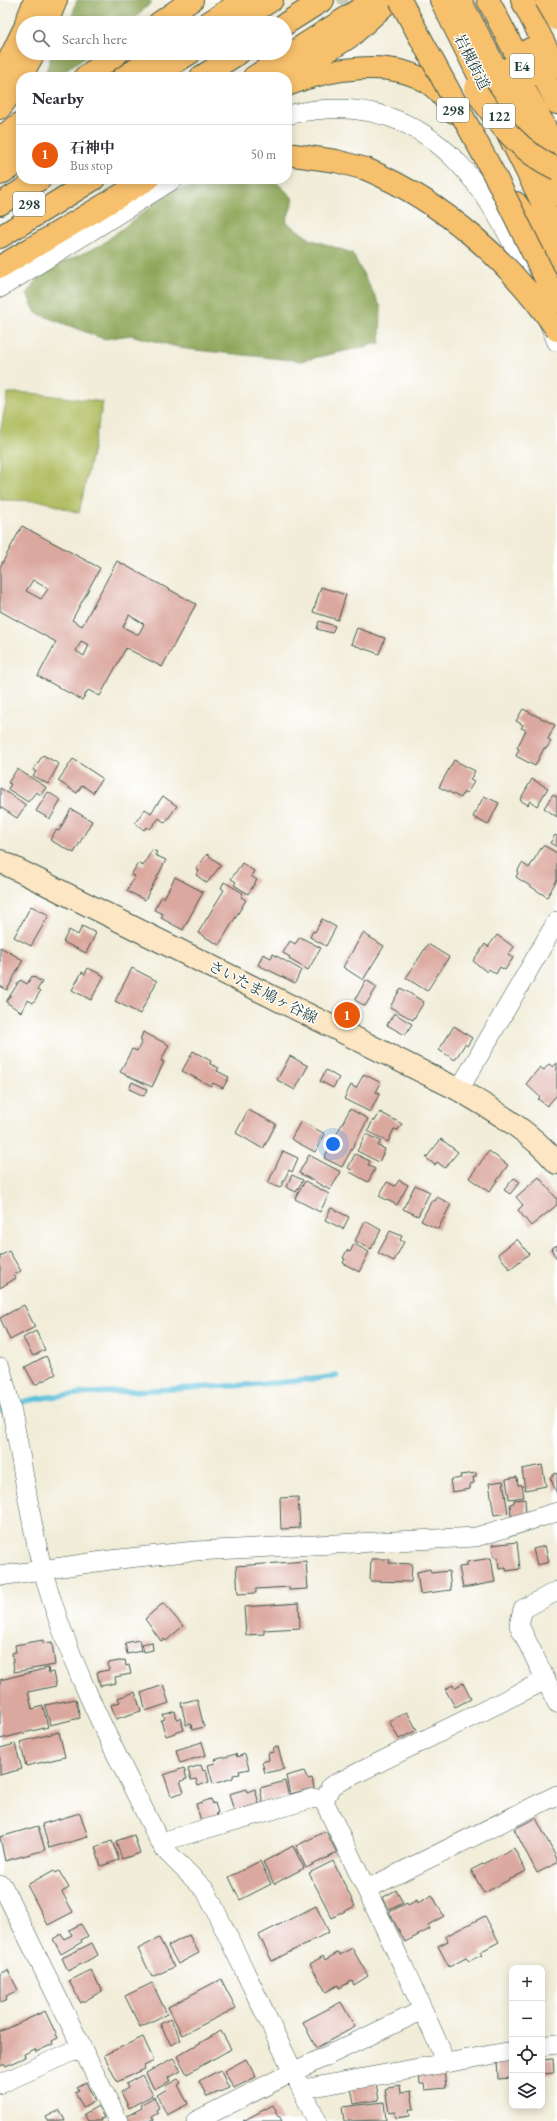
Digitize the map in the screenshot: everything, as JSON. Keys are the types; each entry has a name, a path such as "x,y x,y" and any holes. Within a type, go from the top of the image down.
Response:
{"highway":[{"path":"29,16 35,0"},
{"path":"50,16 56,0"},
{"path":"161,16 180,0"},
{"path":"170,16 192,0"},
{"path":"219,16 244,0"},
{"path":"247,16 272,0"},
{"path":"292,53 374,0"},
{"path":"292,75 351,36 374,17 389,0"},
{"path":"400,0 496,178 557,302"},
{"path":"427,0 489,111 502,128 525,150 557,169"},
{"name":"岩槻街道","path":"442,0 557,232"},
{"name":"E4","path":"460,0 512,99 557,194"},
{"name":"122","path":"476,0 544,125 557,158"},
{"name":"E4","path":"488,0 557,132"},
{"path":"505,0 557,103"},
{"path":"522,0 557,70"},
{"path":"546,0 557,19"},
{"path":"552,0 557,27"},
{"path":"292,21 332,3"},
{"path":"292,35 332,3"},
{"path":"0,79 16,46"},
{"path":"23,72 30,60"},
{"path":"92,72 108,60"},
{"path":"132,72 151,60"},
{"path":"160,72 179,60"},
{"path":"209,72 228,60"},
{"path":"237,72 255,60"},
{"path":"262,72 280,60"},
{"name":"298","path":"292,84 334,72 359,68 396,71 420,78 430,84 448,102 557,261"},
{"path":"0,108 16,85"},
{"path":"0,138 16,127"},
{"path":"0,156 16,146"},
{"path":"292,155 336,161 366,169 412,192 460,226 502,263 526,288 557,330"},
{"path":"0,174 16,164"},
{"path":"0,204 52,184"},
{"name":"298","path":"0,222 56,184"},
{"path":"0,237 86,184"},
{"path":"0,267 140,184"}],"main road":[{"name":"さいたま鳩ヶ谷線","path":"0,861 459,1090 520,1128 546,1150 557,1163"}],"street":[{"path":"30,16 38,0"},
{"path":"0,68 16,42"},
{"path":"292,114 310,110 336,109 369,112 399,120 423,132 446,151 467,171 486,196 521,257 557,342"},
{"path":"0,288 166,184"},
{"path":"459,1090 557,921"},
{"path":"0,1367 9,1396 43,1571 64,1640 116,1756 160,1842 168,1853 206,1891 293,2072 303,2089 317,2121"},
{"path":"0,1576 43,1571 110,1560 195,1551 476,1537 557,1512"},
{"path":"557,1591 523,1609 519,1625 557,1703"},
{"path":"324,1801 331,1786 546,1680"},
{"path":"367,1889 557,1795"},
{"path":"160,1842 314,1798 324,1801 423,2010 440,2048 444,2063"},
{"path":"0,1886 2,1885 80,2048 118,2121"},
{"path":"196,2121 293,2072 423,2010"},
{"path":"545,2046 557,2044"},
{"path":"0,2084 80,2048"},
{"path":"303,2089 509,2052"}],"green space":[{"path":"77,0 147,0 152,2 137,16 72,16"},
{"path":"50,60 82,60 64,72 46,72"},
{"path":"207,184 278,184 294,199 286,222 310,239 352,253 381,307 380,343 301,361 186,349 130,335 104,339 36,313 27,294 42,272 101,245 172,190"},
{"path":"8,393 31,393 103,402 79,513 42,501 0,500 0,432"}],"building":[{"path":"22,526 100,568 72,620 82,626 117,561 196,604 162,667 126,648 100,696 88,690 82,700 38,676 56,642 0,611 0,567","holes":["33,580 48,589 41,599 26,591","129,615 144,624 138,635 123,627","81,641 89,645 84,656 76,651"]},
{"path":"321,587 346,595 338,620 313,612"},
{"path":"319,621 335,626 332,633 317,629"},
{"path":"357,628 385,638 379,654 351,644"},
{"path":"523,709 555,725 548,739 551,741 546,749 544,748 535,766 516,756 519,749 517,748 526,730 521,728 523,725 516,721"},
{"path":"43,755 59,764 48,784 33,776 36,772 33,770"},
{"path":"73,759 102,778 93,793 82,785 77,793 58,781"},
{"path":"454,760 475,771 470,780 474,782 467,793 464,792 461,798 439,787"},
{"path":"17,769 46,787 41,795 36,792 28,802 8,789 11,784 8,783"},
{"path":"532,779 548,788 537,806 530,801 528,805 520,800"},
{"path":"0,788 26,805 17,818 0,807"},
{"path":"48,792 61,800 50,819 36,811"},
{"path":"553,794 557,797 557,817 544,808"},
{"path":"163,796 177,806 165,823 159,818 150,829 147,827 144,830 135,823 145,809 151,813"},
{"path":"484,796 499,803 488,825 473,817"},
{"path":"71,809 92,821 74,853 50,840 56,830 59,831"},
{"path":"555,835 557,836 557,847 550,843"},
{"path":"543,845 557,853 557,880 547,897 516,877 522,863 529,868"},
{"path":"152,850 157,852 155,855 166,860 145,900 127,891 135,876 131,875 138,863 143,866"},
{"path":"207,854 221,865 207,883 196,875 199,871 196,869"},
{"path":"242,863 254,871 251,876 257,880 248,894 234,885 236,882 231,879"},
{"path":"175,877 203,892 183,930 161,918 163,914 154,910 162,896 164,898"},
{"path":"224,882 243,893 241,897 246,900 219,945 198,933 224,890 221,888"},
{"path":"31,906 49,915 31,946 14,937"},
{"path":"322,919 336,927 326,946 310,937 313,931 315,932"},
{"path":"82,926 96,933 86,953 63,942 69,930 78,935"},
{"path":"363,933 384,946 363,980 343,967"},
{"path":"497,935 514,947 508,955 513,958 505,970 500,967 496,974 489,969 487,972 473,961 485,944 488,947"},
{"path":"300,937 321,948 308,970 289,959 290,957 283,953 290,941 295,944"},
{"path":"428,944 449,957 427,991 406,978"},
{"path":"0,947 23,960 7,990 0,986"},
{"path":"263,954 271,958 273,954 301,970 295,983 258,965"},
{"path":"88,968 104,976 91,1000 72,990 82,972 85,974"},
{"path":"132,968 157,981 140,1014 115,1001"},
{"path":"32,976 42,982 37,990 40,992 33,1003 28,1000 21,1012 6,1002 20,980 27,984"},
{"path":"366,980 377,987 365,1006 355,1000"},
{"path":"401,988 424,1002 413,1020 390,1007"},
{"path":"394,1013 412,1024 405,1035 387,1025"},
{"path":"454,1026 472,1038 467,1046 465,1044 455,1060 439,1050"},
{"path":"143,1032 169,1045 161,1061 164,1062 152,1087 120,1072 132,1049 137,1051 142,1041 140,1040"},
{"path":"193,1051 211,1061 210,1064 219,1068 217,1071 229,1077 223,1088 213,1083 211,1086 182,1071"},
{"path":"290,1056 308,1066 295,1090 277,1080"},
{"path":"557,1063 557,1095 547,1106 538,1099 540,1097 526,1084 540,1067 544,1070 549,1064 553,1067"},
{"path":"326,1070 339,1078 333,1088 320,1081"},
{"path":"364,1074 381,1083 376,1092 380,1093 370,1112 344,1099 351,1085 356,1088"},
{"path":"132,1082 147,1089 144,1096 129,1089"},
{"path":"350,1109 368,1119 342,1167 324,1158"},
{"path":"248,1110 276,1124 263,1149 236,1133"},
{"path":"380,1112 402,1124 398,1130 394,1129 388,1142 368,1131 373,1120 375,1121"},
{"path":"301,1121 325,1134 315,1152 291,1139"},
{"path":"366,1134 381,1141 378,1146 385,1149 379,1162 357,1151"},
{"path":"441,1139 458,1152 445,1168 437,1162 435,1165 426,1158"},
{"path":"283,1151 298,1158 292,1172 289,1170 280,1188 268,1183"},
{"path":"489,1151 508,1165 489,1192 469,1178"},
{"path":"355,1154 370,1161 368,1165 375,1169 368,1182 350,1172 352,1170 348,1168"},
{"path":"309,1155 341,1172 330,1190 299,1173"},
{"path":"292,1175 303,1180 296,1192 286,1187"},
{"path":"539,1177 557,1199 557,1205 531,1226 518,1210 523,1205 516,1197"},
{"path":"514,1178 520,1182 510,1194 504,1190"},
{"path":"399,1180 408,1185 397,1205 379,1196 387,1182 395,1186"},
{"path":"305,1181 329,1194 320,1212 295,1199"},
{"path":"415,1185 430,1192 418,1216 403,1209"},
{"path":"437,1197 451,1204 438,1229 421,1221 432,1200 435,1201"},
{"path":"331,1208 349,1217 343,1229 325,1220"},
{"path":"365,1221 381,1230 371,1249 355,1241"},
{"path":"390,1231 402,1236 400,1240 404,1242 394,1261 378,1253"},
{"path":"517,1239 529,1254 510,1269 498,1254"},
{"path":"354,1244 369,1252 359,1272 343,1263 345,1259 343,1258 347,1250 350,1252"},
{"path":"557,1245 557,1259 551,1249"},
{"path":"9,1251 21,1271 14,1275 16,1278 0,1288 0,1256"},
{"path":"24,1305 35,1327 10,1340 0,1318"},
{"path":"36,1331 45,1350 33,1356 23,1338"},
{"path":"46,1356 56,1374 35,1385 25,1367"},
{"path":"542,1465 546,1486 525,1490 522,1469"},
{"path":"476,1473 476,1477 473,1477 474,1483 470,1484 470,1489 452,1492 450,1480 461,1478 460,1475"},
{"path":"556,1473 557,1474 557,1494 550,1477"},
{"path":"517,1477 518,1485 522,1485 524,1497 509,1499 506,1479"},
{"path":"503,1481 508,1513 494,1515 489,1483"},
{"path":"298,1497 300,1528 281,1529 280,1498"},
{"path":"525,1499 526,1515 511,1516 510,1504 514,1503 514,1500"},
{"path":"517,1542 520,1569 506,1571 506,1568 499,1569 498,1557 494,1557 492,1545"},
{"path":"545,1546 549,1562 537,1565 533,1549"},
{"path":"491,1558 495,1582 463,1588 459,1567 467,1566 467,1562"},
{"path":"371,1559 390,1559 389,1563 412,1564 411,1582 370,1581"},
{"path":"306,1561 308,1589 289,1590 289,1587 256,1589 256,1593 238,1594 236,1566"},
{"path":"430,1569 431,1573 449,1571 451,1590 420,1594 417,1572"},
{"path":"163,1603 183,1626 166,1641 164,1639 161,1641 145,1619"},
{"path":"299,1603 300,1628 264,1630 264,1634 246,1635 244,1607"},
{"path":"43,1640 43,1643 52,1642 55,1665 14,1672 12,1653 16,1652 15,1645"},
{"path":"139,1640 141,1651 127,1654 125,1643"},
{"path":"152,1642 153,1650 144,1652 142,1644"},
{"path":"125,1660 126,1666 129,1665 131,1674 115,1677 116,1683 100,1686 97,1672 109,1670 108,1663"},
{"path":"48,1668 49,1673 53,1672 56,1686 28,1692 32,1709 43,1706 48,1727 0,1739 0,1680"},
{"path":"463,1683 471,1699 455,1707 445,1689 453,1685 454,1688"},
{"path":"163,1685 169,1703 146,1711 141,1693"},
{"path":"135,1692 141,1711 116,1719 111,1705 120,1702 118,1698"},
{"path":"76,1699 80,1718 50,1725 45,1705"},
{"path":"197,1699 204,1727 192,1730 191,1724 186,1725 181,1703"},
{"path":"175,1711 177,1719 180,1718 184,1730 166,1736 161,1721 165,1719 163,1715"},
{"path":"407,1712 417,1730 399,1739 389,1721"},
{"path":"59,1732 65,1757 26,1766 20,1742"},
{"path":"202,1742 206,1755 180,1763 176,1750"},
{"path":"15,1744 22,1769 0,1775 0,1748"},
{"path":"278,1747 284,1769 265,1773 262,1762 269,1760 268,1753 274,1752 273,1748"},
{"path":"236,1754 237,1757 245,1754 249,1769 239,1771 240,1774 233,1775 233,1778 213,1784 208,1765 215,1763 214,1760"},
{"path":"201,1765 203,1771 206,1770 209,1782 198,1786 196,1779 191,1780 188,1769"},
{"path":"184,1768 187,1779 180,1781 184,1792 171,1796 164,1775"},
{"path":"304,1771 308,1779 312,1778 314,1788 290,1794 286,1776"},
{"path":"285,1781 289,1796 263,1803 260,1788"},
{"path":"246,1789 247,1792 255,1789 259,1804 234,1811 229,1794"},
{"path":"211,1799 213,1804 215,1803 218,1813 216,1813 217,1816 201,1821 196,1804"},
{"path":"80,1813 88,1837 49,1848 42,1824"},
{"path":"536,1818 557,1859 557,1863 537,1873 514,1829"},
{"path":"38,1826 45,1850 5,1861 0,1837"},
{"path":"326,1831 337,1853 306,1868 296,1846"},
{"path":"134,1835 140,1853 122,1859 116,1841"},
{"path":"112,1841 119,1860 101,1866 95,1847"},
{"path":"293,1846 304,1868 274,1884 263,1862"},
{"path":"514,1848 526,1871 484,1893 471,1870"},
{"path":"260,1861 271,1884 240,1900 229,1877"},
{"path":"333,1861 355,1906 332,1918 309,1873"},
{"path":"54,1870 56,1873 59,1871 69,1888 62,1892 73,1912 48,1925 27,1885"},
{"path":"396,1890 403,1903 389,1910 382,1898"},
{"path":"432,1895 444,1916 428,1925 430,1929 405,1942 389,1912 407,1903 408,1905 417,1900 418,1903"},
{"path":"316,1906 329,1932 272,1961 259,1935"},
{"path":"485,1916 499,1942 480,1952 482,1955 469,1961 466,1958 449,1967 438,1946 448,1941 446,1936"},
{"path":"81,1924 88,1936 81,1940 82,1942 61,1954 53,1939 61,1934 64,1939 72,1935 69,1930"},
{"path":"189,1935 199,1953 178,1964 168,1946"},
{"path":"159,1938 174,1967 152,1977 138,1949"},
{"path":"92,1943 98,1955 68,1971 62,1958"},
{"path":"352,1948 368,1976 354,1985 352,1981 339,1988 338,1985 326,1992 310,1964 323,1956 325,1960 339,1952 340,1955"},
{"path":"8,1970 18,1990 6,1996 7,1999 0,2003 0,1974"},
{"path":"91,1970 102,1991 81,2003 69,1981"},
{"path":"221,1979 236,2008 182,2035 168,2007"},
{"path":"152,1983 167,2014 140,2027 125,1996"},
{"path":"341,2002 355,2027 316,2048 303,2022"},
{"path":"45,2011 58,2038 52,2041 53,2044 36,2052 35,2049 24,2054 25,2057 6,2066 5,2064 0,2066 0,2032"},
{"path":"170,2019 181,2040 171,2045 160,2024"},
{"path":"221,2031 231,2049 187,2074 177,2056"},
{"path":"143,2037 154,2061 144,2066 145,2069 117,2082 104,2055"},
{"path":"173,2058 181,2071 168,2078 170,2081 154,2089 146,2073"},
{"path":"509,2058 509,2078 498,2079 497,2059"},
{"path":"246,2059 256,2077 234,2088 224,2071"},
{"path":"553,2059 554,2073 545,2074 545,2060"},
{"path":"220,2070 229,2088 207,2097 199,2081"},
{"path":"444,2070 446,2088 425,2090 424,2084 420,2084 419,2072"},
{"path":"142,2075 153,2095 129,2108 121,2092 128,2088 126,2084"},
{"path":"178,2079 181,2083 178,2085 188,2104 167,2115 157,2095 167,2089 165,2086"},
{"path":"86,2082 95,2101 83,2108 75,2092 79,2090 77,2087"},
{"path":"376,2083 379,2100 354,2104 351,2087"},
{"path":"400,2085 401,2093 411,2091 414,2109 409,2109 410,2116 396,2118 395,2111 389,2112 385,2090 388,2089 388,2087"},
{"path":"154,2097 159,2108 156,2110 158,2113 151,2117 154,2121 127,2121 125,2117 142,2108 140,2105"},
{"path":"384,2102 386,2120 344,2121 342,2107"},
{"path":"273,2105 282,2121 243,2121"},
{"path":"98,2106 104,2118 100,2119 101,2121 88,2121 84,2114"},
{"path":"60,2110 65,2121 48,2121 46,2117"}],"waterway":[{"path":"0,1410 28,1401 64,1395 260,1384 337,1376"}],"tunnel":[{"path":"341,6 349,0"}],"place":[{"name":"石神中","path":"347,1015"}]}
